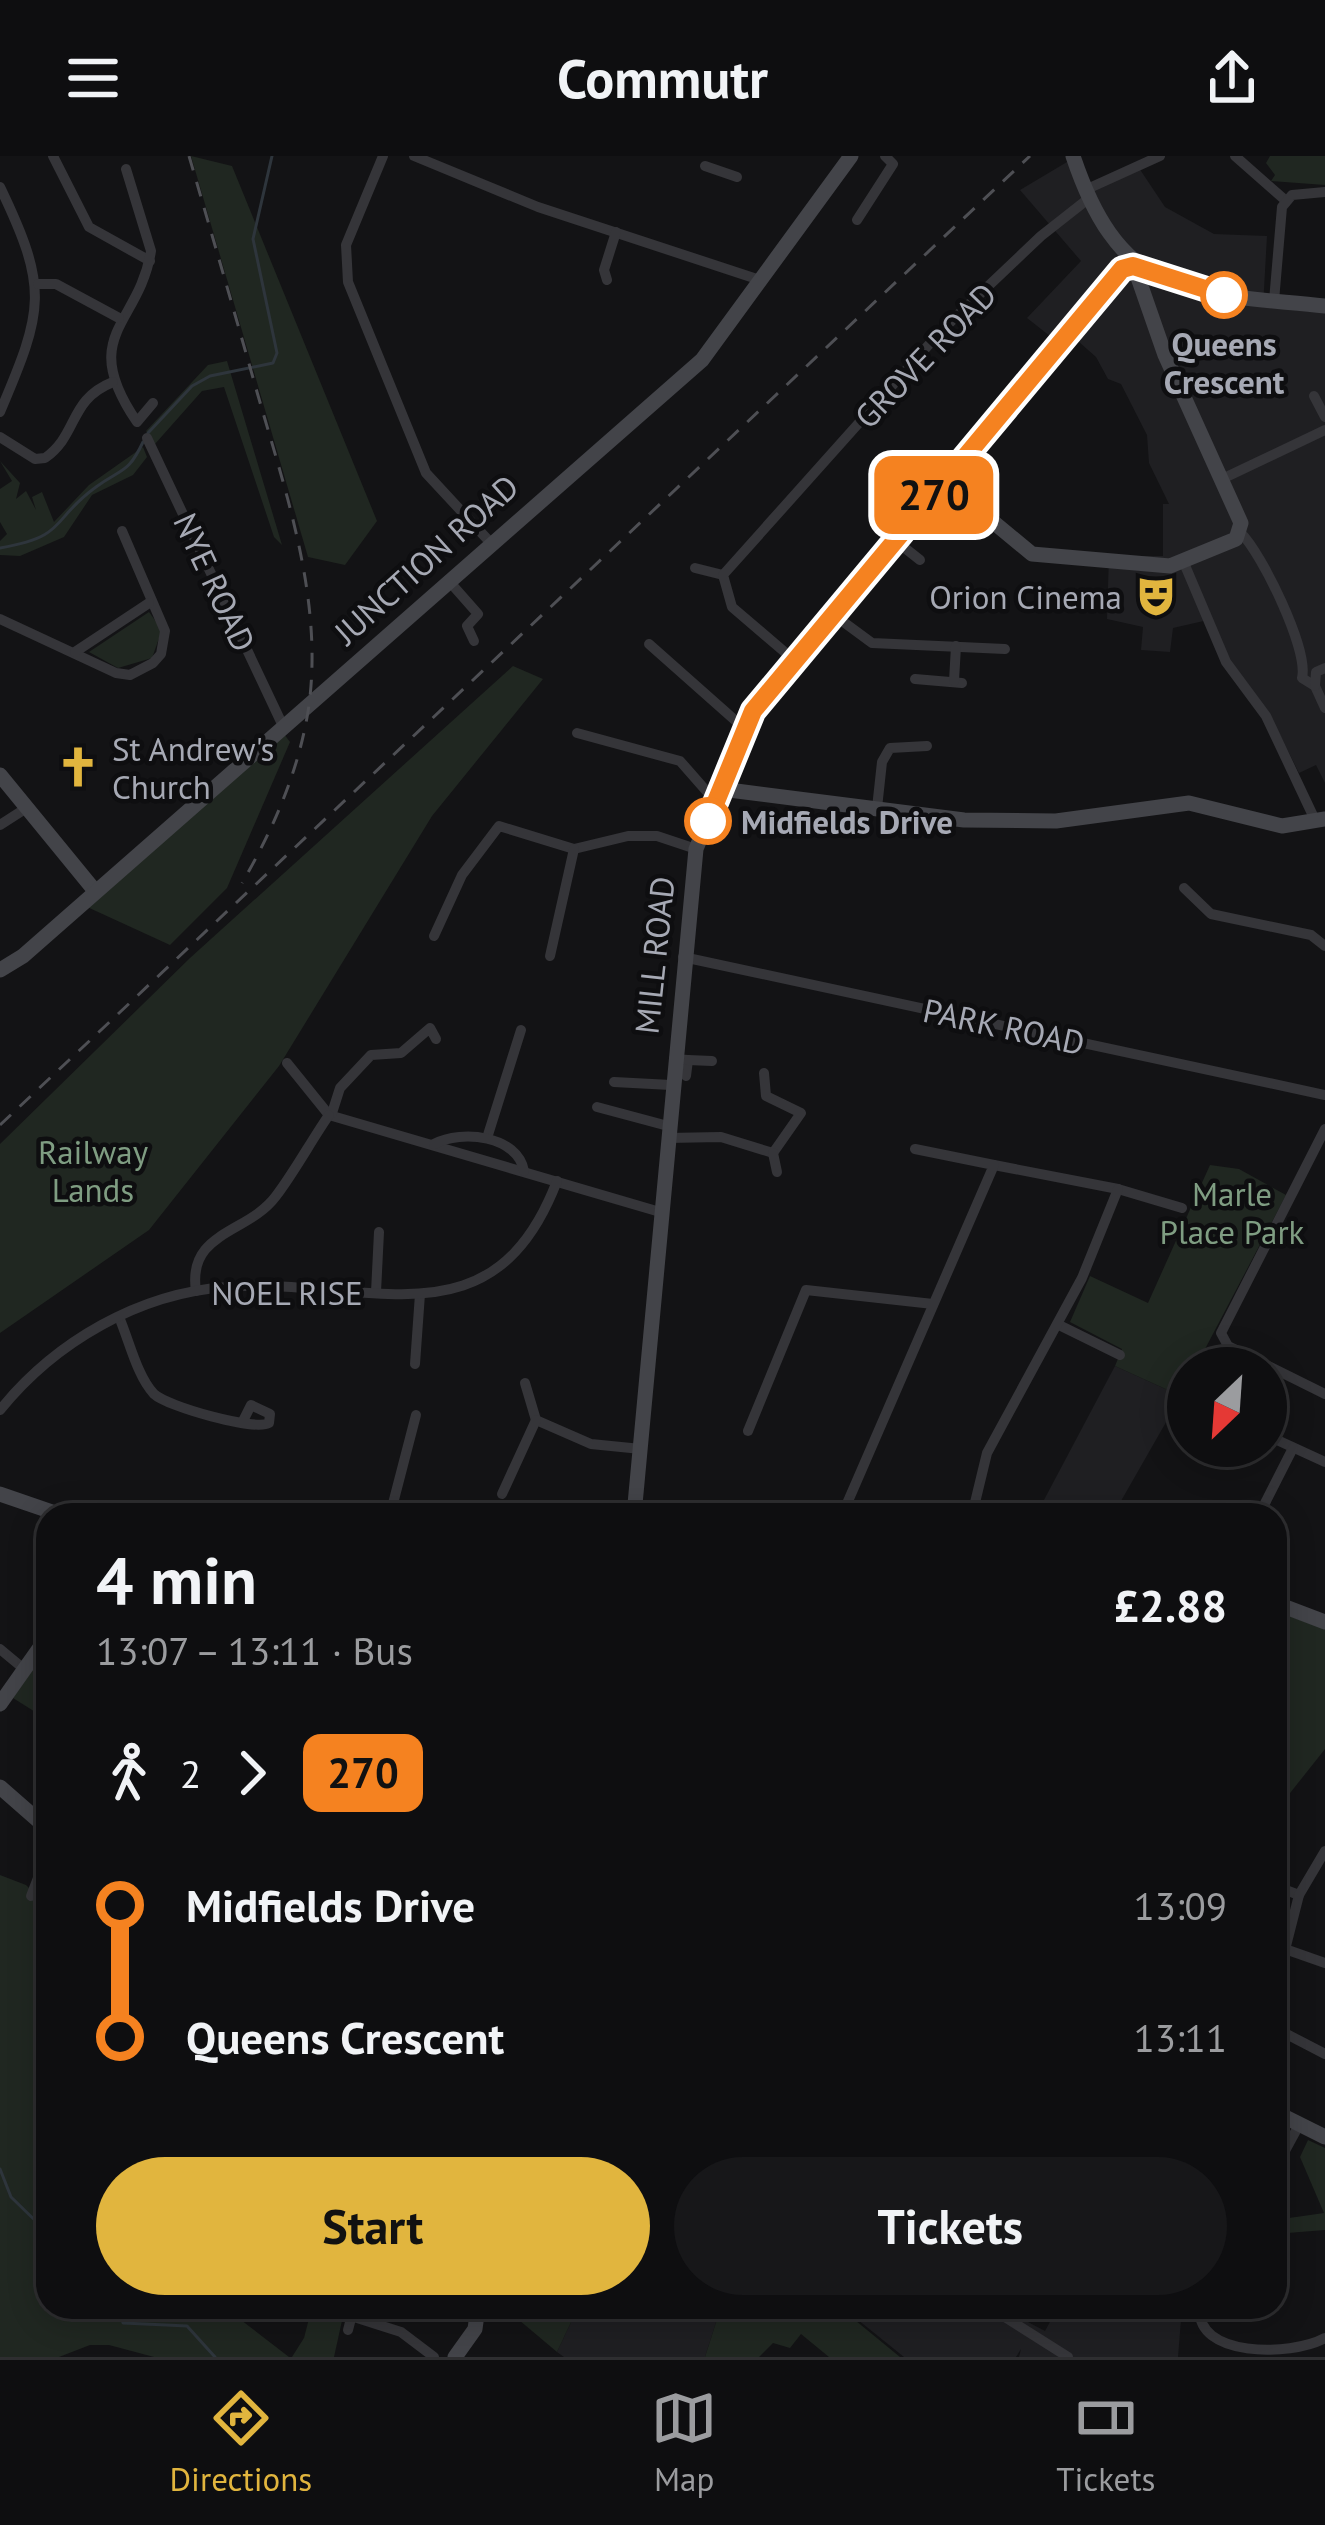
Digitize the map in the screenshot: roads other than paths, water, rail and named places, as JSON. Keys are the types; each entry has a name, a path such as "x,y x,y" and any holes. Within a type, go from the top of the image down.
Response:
{"street":[{"path":"53,156 89,227 104,240 150,261"},
{"path":"383,156 346,245 347,282 426,473 489,541"},
{"path":"414,156 538,207 760,280"},
{"path":"724,170 731,156"},
{"name":"JUNCTION ROAD","path":"0,970 23,956 489,541 709,353 851,156"},
{"path":"857,220 893,164 884,156"},
{"path":"1073,156 1087,195 1133,266 1240,532 1254,546 1315,673 1325,708"},
{"name":"GROVE ROAD","path":"723,575 942,330 1087,195 1160,156"},
{"path":"1235,156 1286,200"},
{"path":"705,166 737,177"},
{"path":"126,169 152,250 119,318 113,382 137,422"},
{"path":"0,187 6,215 38,284 35,320 5,384 0,412"},
{"path":"1286,200 1325,192"},
{"path":"1274,301 1286,200"},
{"path":"590,270 605,275 616,232"},
{"path":"1133,266 1190,288 1325,306"},
{"name":"MILL ROAD","path":"635,1503 667,1132 681,1060 683,957 696,848 753,711 1122,269 1133,266"},
{"path":"38,284 56,284 119,318"},
{"path":"0,437 35,459 45,458 68,429 82,398 113,382"},
{"path":"1314,396 1325,417"},
{"path":"133,436 137,422 153,403"},
{"path":"1222,479 1325,430"},
{"name":"NYE ROAD","path":"147,438 283,726"},
{"path":"945,482 1032,554 1184,563 1240,532"},
{"path":"0,620 116,673 143,670 165,643 162,618 149,603 133,546 122,531"},
{"path":"896,541 920,560"},
{"path":"577,733 680,761 719,795 964,820 1056,821 1189,803 1282,826 1320,820 1266,716 1226,662 1184,563"},
{"path":"695,568 723,575 732,607 794,660"},
{"path":"448,580 482,610 467,626 474,640"},
{"path":"75,652 149,603"},
{"path":"834,614 872,643 1005,649"},
{"path":"649,644 746,730"},
{"path":"915,679 958,682 956,646"},
{"path":"877,808 882,762 890,748 899,743 927,746"},
{"path":"0,775 95,891"},
{"path":"0,825 28,807"},
{"path":"434,935 462,875 493,828 510,825 574,849 628,836 657,836 696,848"},
{"path":"550,956 574,849"},
{"path":"1184,888 1211,914 1310,935 1325,946"},
{"name":"PARK ROAD","path":"683,957 1325,1095"},
{"path":"196,1291 197,1259 210,1242 275,1198 331,1114 340,1088 371,1055 401,1053 430,1028 436,1039"},
{"path":"488,1138 520,1030"},
{"path":"681,1060 712,1061"},
{"path":"287,1063 331,1114 661,1212"},
{"path":"764,1073 766,1096 806,1114 773,1153"},
{"path":"614,1082 678,1081"},
{"path":"597,1107 667,1132 722,1137 773,1153"},
{"path":"1325,1130 1221,1333 1228,1346 1325,1394"},
{"path":"434,1144 457,1136 488,1138 514,1153 524,1171"},
{"path":"915,1149 1118,1189 1182,1208"},
{"path":"773,1153 777,1172"},
{"path":"847,1503 994,1166"},
{"name":"NOEL RISE","path":"0,1410 48,1360 119,1317 196,1291 230,1286 419,1294 483,1280 509,1263 530,1238 557,1181"},
{"path":"975,1503 987,1453 1059,1324 1118,1189"},
{"path":"376,1292 379,1232"},
{"path":"748,1431 806,1290 888,1295 933,1304"},
{"path":"416,1364 419,1294"},
{"path":"119,1317 152,1392 169,1403 242,1424"},
{"path":"1059,1324 1120,1355"},
{"path":"502,1494 536,1420 525,1382"},
{"path":"393,1503 416,1415"},
{"path":"536,1420 591,1444 640,1449"},
{"path":"1287,1445 1325,1462"},
{"path":"1265,1503 1293,1448"},
{"path":"0,1494 36,1506"},
{"path":"1287,1608 1325,1622"},
{"path":"0,1649 24,1669"},
{"path":"0,1704 36,1652"},
{"path":"0,1787 36,1818"},
{"path":"1287,1945 1300,1894 1325,1851"},
{"path":"31,1896 36,1883"},
{"path":"1287,1890 1300,1894"},
{"path":"1287,1949 1325,1963"},
{"path":"1287,2034 1325,2054"},
{"path":"1287,2119 1325,2137"},
{"path":"1287,2148 1299,2126"},
{"path":"348,2330 352,2319"},
{"path":"370,2319 401,2332 434,2357"},
{"path":"455,2357 475,2330 476,2319"},
{"path":"1007,2319 1069,2357"},
{"path":"1200,2319 1207,2338 1236,2356 1299,2354 1325,2338"}],"waterway":[{"path":"148,433 192,386 210,376 273,363 277,353 253,239 272,156"},
{"path":"0,548 49,532 81,499 128,465 143,442"},
{"path":"0,2169 11,2197 36,2221"},
{"path":"122,2319 123,2323 187,2326 215,2357"}],"railway":[{"path":"189,156 290,507 311,626 309,705 299,752 275,819 242,883"},
{"path":"0,1125 1030,156"}],"place":[{"name":"Queens Crescent","path":"1224,295"},
{"name":"Orion Cinema","path":"1156,596"},
{"name":"St Andrew's Church","path":"78,767"},
{"name":"Midfields Drive","path":"708,821"}],"park label":[{"name":"Railway Lands","path":"93,1170"},
{"name":"Marle Place Park","path":"1232,1212"}]}
